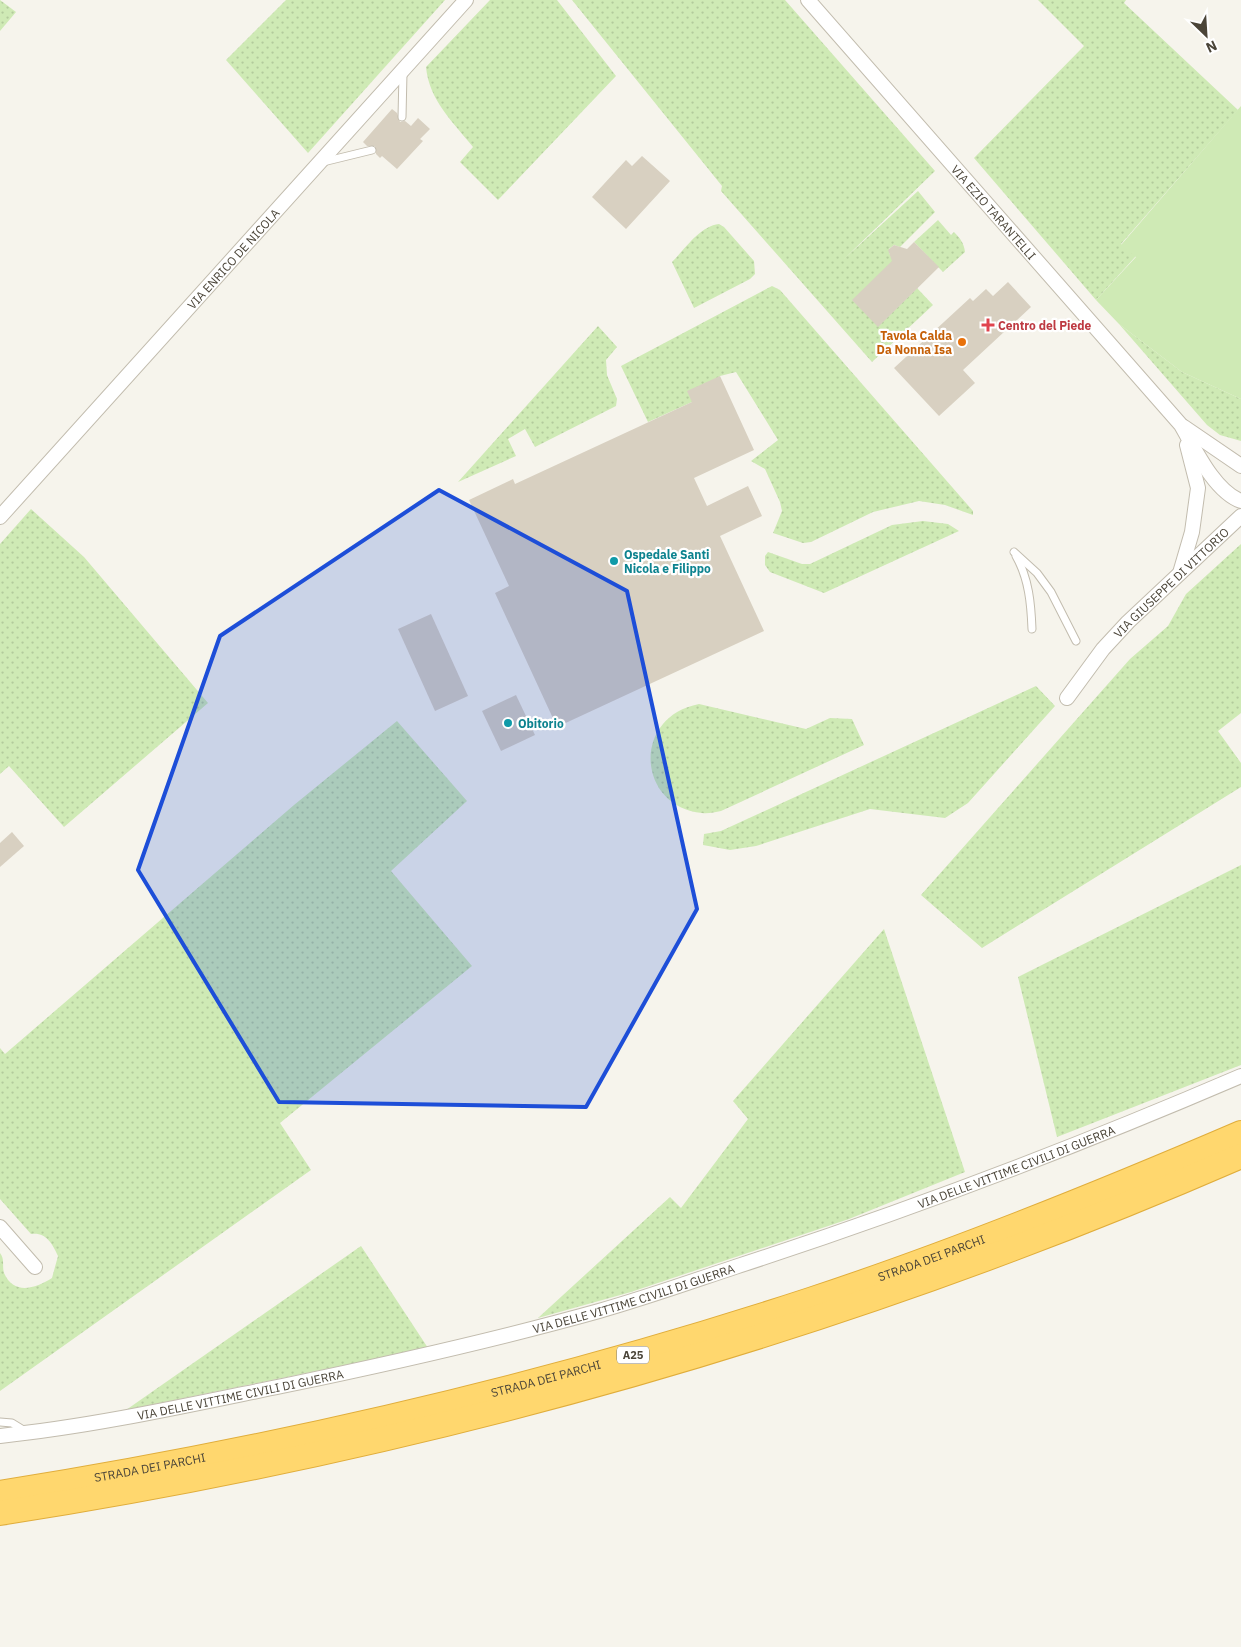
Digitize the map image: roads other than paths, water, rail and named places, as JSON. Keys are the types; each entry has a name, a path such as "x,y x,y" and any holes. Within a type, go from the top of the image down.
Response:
{"highway":[{"name":"STRADA DEI PARCHI","path":"0,1493 206,1457 350,1427 482,1396 636,1354 810,1300 900,1268 1082,1200 1241,1133"},
{"name":"STRADA DEI PARCHI","path":"0,1513 211,1477 340,1451 434,1429 608,1383 779,1332 917,1284 1094,1217 1241,1156"}],"street":[{"name":"VIA ENRICO DE NICOLA","path":"0,517 466,0"},
{"name":"VIA EZIO TARANTELLI","path":"808,0 1181,425"},
{"path":"1181,425 1241,466"},
{"path":"1181,425 1206,468 1233,498 1241,501"},
{"path":"1179,574 1192,532 1198,488 1181,425"},
{"name":"VIA GIUSEPPE DI VITTORIO","path":"1067,698 1102,650 1241,516"},
{"name":"VIA DELLE VITTIME CIVILI DI GUERRA","path":"0,1436 28,1433 194,1404 307,1381 452,1349 601,1311 892,1216 1145,1117 1241,1076"},
{"path":"0,1227 35,1267"}],"lane":[{"path":"402,117 403,70"},
{"path":"320,162 372,150"},
{"path":"1032,629 1030,598 1022,566 1014,552 1037,573 1051,592 1076,641"},
{"path":"0,1422 12,1423 28,1433"}],"place":[{"name":"Centro del Piede","path":"988,325"},
{"name":"Tavola Calda Da Nonna Isa","path":"962,342"},
{"name":"Ospedale Santi Nicola e Filippo","path":"614,561"},
{"name":"Obitorio","path":"508,723"}]}
